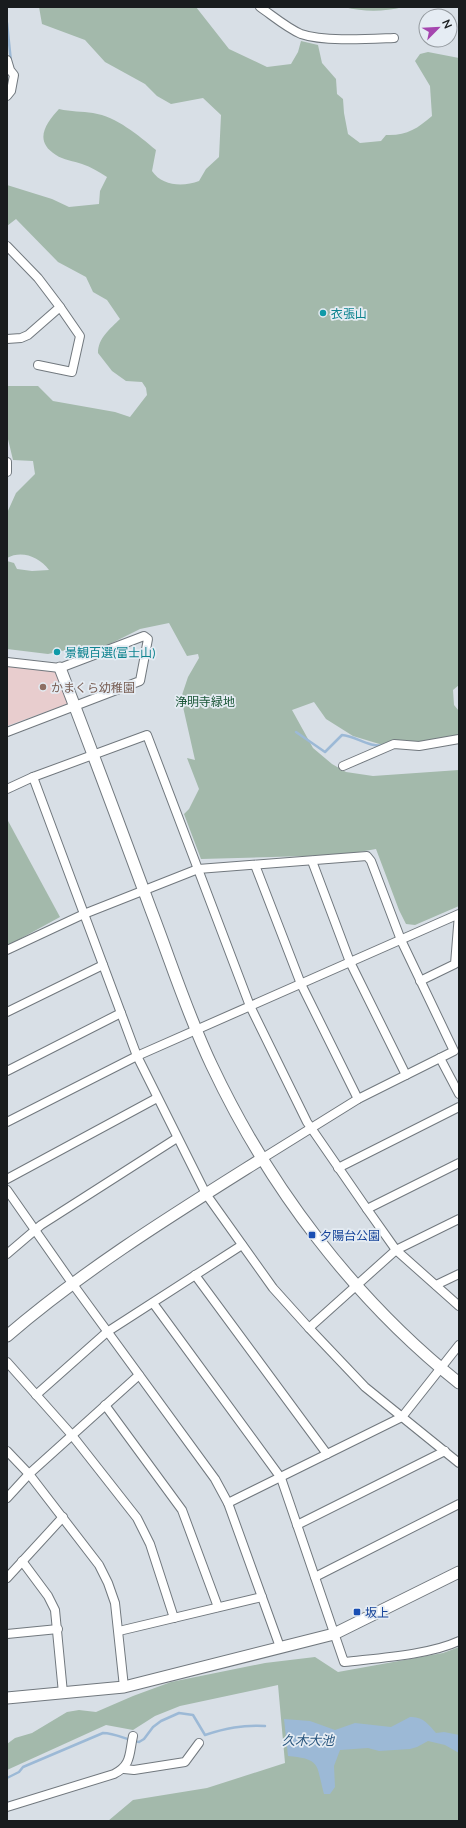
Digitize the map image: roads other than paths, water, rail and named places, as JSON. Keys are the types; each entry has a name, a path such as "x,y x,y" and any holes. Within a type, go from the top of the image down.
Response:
{"street":[{"path":"260,7 299,33 310,37 353,40 394,38"},
{"path":"7,60 10,70 14,75 11,91 7,96"},
{"path":"7,246 38,278 80,336 72,372 38,365"},
{"path":"7,339 21,338 28,335 60,307"},
{"path":"7,462 7,472"},
{"path":"7,662 60,668 144,636 148,639 140,682 7,732"},
{"path":"60,668 196,1030 233,1108 263,1158 304,1220 357,1285 381,1311 459,1383"},
{"path":"7,789 33,777 147,735 250,1006 311,1127 396,1250 459,1306"},
{"path":"343,766 394,744 419,746 459,739"},
{"path":"33,777 137,1056 206,1194 273,1288 309,1328 365,1387 459,1463"},
{"path":"7,950 84,914 198,868 367,856 371,861 401,940 454,1051 358,1099 311,1127 121,1249 72,1283 7,1336"},
{"path":"312,861 350,962 406,1075"},
{"path":"255,865 301,984 358,1099"},
{"path":"7,1122 137,1056 458,914 455,964 420,981"},
{"path":"7,1012 103,965"},
{"path":"7,1071 121,1013"},
{"path":"440,1058 459,1094"},
{"path":"7,1179 157,1098"},
{"path":"338,1168 459,1107"},
{"path":"7,1254 34,1230 177,1138"},
{"path":"367,1210 459,1163"},
{"path":"7,1190 107,1332 199,1454 228,1502 280,1647"},
{"path":"309,1328 396,1250 459,1218"},
{"path":"36,1395 107,1332 242,1245"},
{"path":"436,1285 459,1274"},
{"path":"195,1275 327,1454"},
{"path":"153,1303 281,1478 344,1662 427,1651 442,1648 459,1641"},
{"path":"228,1502 281,1478 402,1417 459,1345"},
{"path":"7,1362 71,1434 144,1528 174,1618"},
{"path":"7,1498 29,1474 71,1434 139,1375"},
{"path":"105,1405 182,1510 218,1607"},
{"path":"7,1451 29,1474 100,1565 115,1603 124,1687"},
{"path":"297,1525 445,1451"},
{"path":"315,1577 459,1504"},
{"path":"7,1578 63,1517"},
{"path":"22,1561 48,1596 55,1610 63,1693"},
{"path":"7,1698 124,1687 334,1634 459,1572"},
{"path":"119,1631 262,1596"},
{"path":"7,1634 58,1630"},
{"path":"124,1769 128,1759 132,1739"},
{"path":"7,1808 114,1774 124,1769 134,1770 185,1762 199,1743"}],"water":[{"name":"久木大池","path":"410,1717 419,1718 428,1724 436,1733 444,1732 459,1735 459,1753 445,1745 428,1741 410,1749 379,1751 368,1748 340,1750 334,1766 335,1787 330,1794 324,1794 316,1765 307,1759 288,1756 284,1719 310,1721 335,1730 355,1723 391,1727"}],"waterway":[{"path":"7,23 11,62"},
{"path":"296,732 325,752 342,735 373,745 384,745"},
{"path":"7,1778 19,1772 23,1767 103,1733 112,1734 139,1742 144,1739 153,1727 161,1721 179,1713 193,1715 205,1735 220,1730 249,1726 265,1726"}],"place":[{"name":"衣張山","path":"323,313"},
{"name":"景観百選(富士山)","path":"57,652"},
{"name":"かまくら幼稚園","path":"43,687"},
{"name":"夕陽台公園","path":"312,1235"},
{"name":"坂上","path":"357,1612"}],"park label":[{"name":"浄明寺緑地","path":"205,701"}]}
